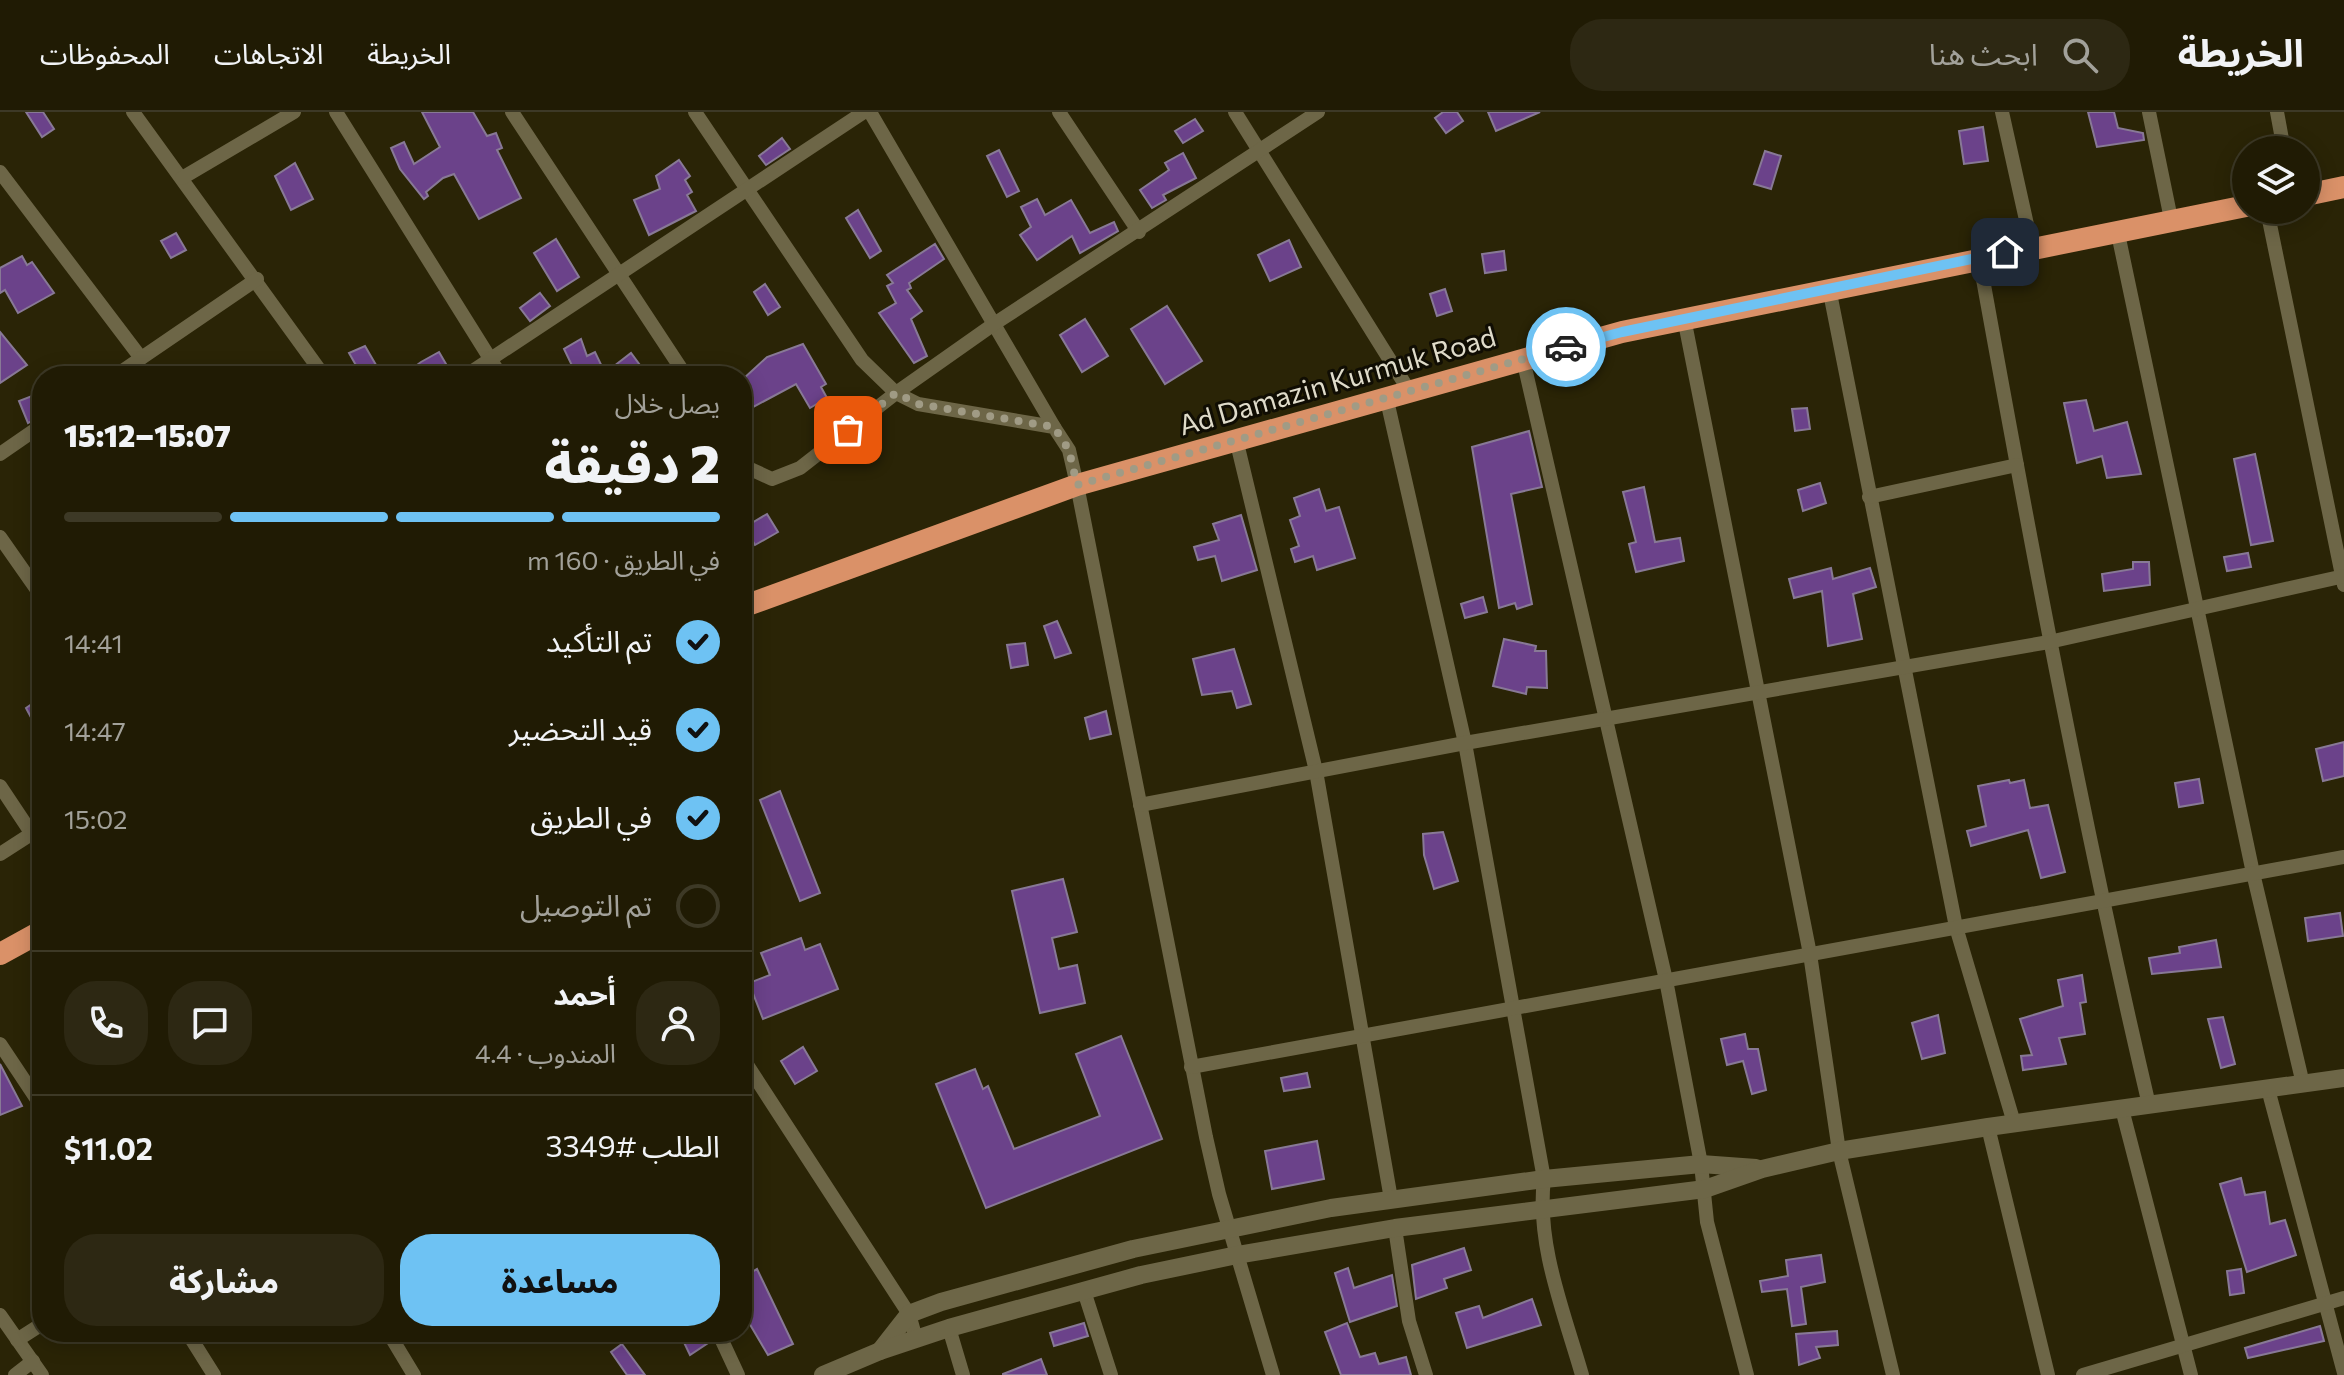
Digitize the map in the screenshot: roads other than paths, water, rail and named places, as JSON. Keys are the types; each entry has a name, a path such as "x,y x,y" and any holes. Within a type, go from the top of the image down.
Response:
{"highway":[{"path":"2320,192 2344,187"},
{"name":"Ad Damazin Kurmuk Road","path":"752,603 1077,485 1408,389 1684,318 2232,208"},
{"path":"0,954 32,936"}],"street":[{"path":"133,112 317,366"},
{"path":"182,178 294,112"},
{"path":"336,112 494,366"},
{"path":"512,112 679,366"},
{"path":"695,112 862,360 896,393 918,404 1054,427"},
{"path":"480,366 864,112"},
{"path":"870,112 1069,450 1191,1067 1230,1229 1273,1375"},
{"path":"1059,112 1139,232"},
{"path":"1235,112 1408,389"},
{"path":"752,470 772,479 800,468 896,393 994,324 1139,232 1318,112"},
{"path":"2002,112 2032,247"},
{"path":"2149,112 2171,219"},
{"path":"2277,112 2281,136"},
{"path":"0,172 141,358"},
{"path":"1140,805 1465,743 2049,642 2343,579 2270,224"},
{"path":"2117,229 2253,873 2303,1084"},
{"path":"1979,257 2049,642 2100,900 2149,1105"},
{"path":"129,366 257,279"},
{"path":"1829,288 1956,927 2014,1123"},
{"path":"1684,318 1810,954 1839,1151 1893,1375"},
{"path":"1523,359 1666,980 1701,1164 1707,1222 1747,1375"},
{"path":"1386,396 1465,743 1544,1179 1541,1209 1553,1272 1582,1375"},
{"path":"0,454 32,432"},
{"path":"1236,439 1316,771 1391,1199"},
{"path":"1869,497 2017,465"},
{"path":"0,537 32,583"},
{"path":"0,786 32,824"},
{"path":"0,854 32,833"},
{"path":"1191,1067 2344,857"},
{"path":"0,1044 32,1092"},
{"path":"752,1072 909,1314 916,1339"},
{"path":"823,1375 880,1351 949,1328 1084,1291 1237,1255 1395,1228 1705,1189 1762,1169 1839,1151 2014,1123 2344,1078"},
{"path":"2268,1089 2344,1373"},
{"path":"2122,1109 2191,1375"},
{"path":"1988,1127 2048,1375"},
{"path":"880,1351 909,1314 1045,1271 1230,1229 1391,1199 1544,1179 1701,1164 1762,1169"},
{"path":"1395,1228 1409,1321 1426,1375"},
{"path":"1084,1291 1111,1375"},
{"path":"2083,1375 2344,1298"},
{"path":"0,1315 42,1375"},
{"path":"949,1328 963,1375"},
{"path":"17,1340 32,1330"},
{"path":"193,1342 214,1375"},
{"path":"394,1342 414,1375"},
{"path":"723,1342 738,1375"},
{"path":"15,1375 33,1361"}]}
